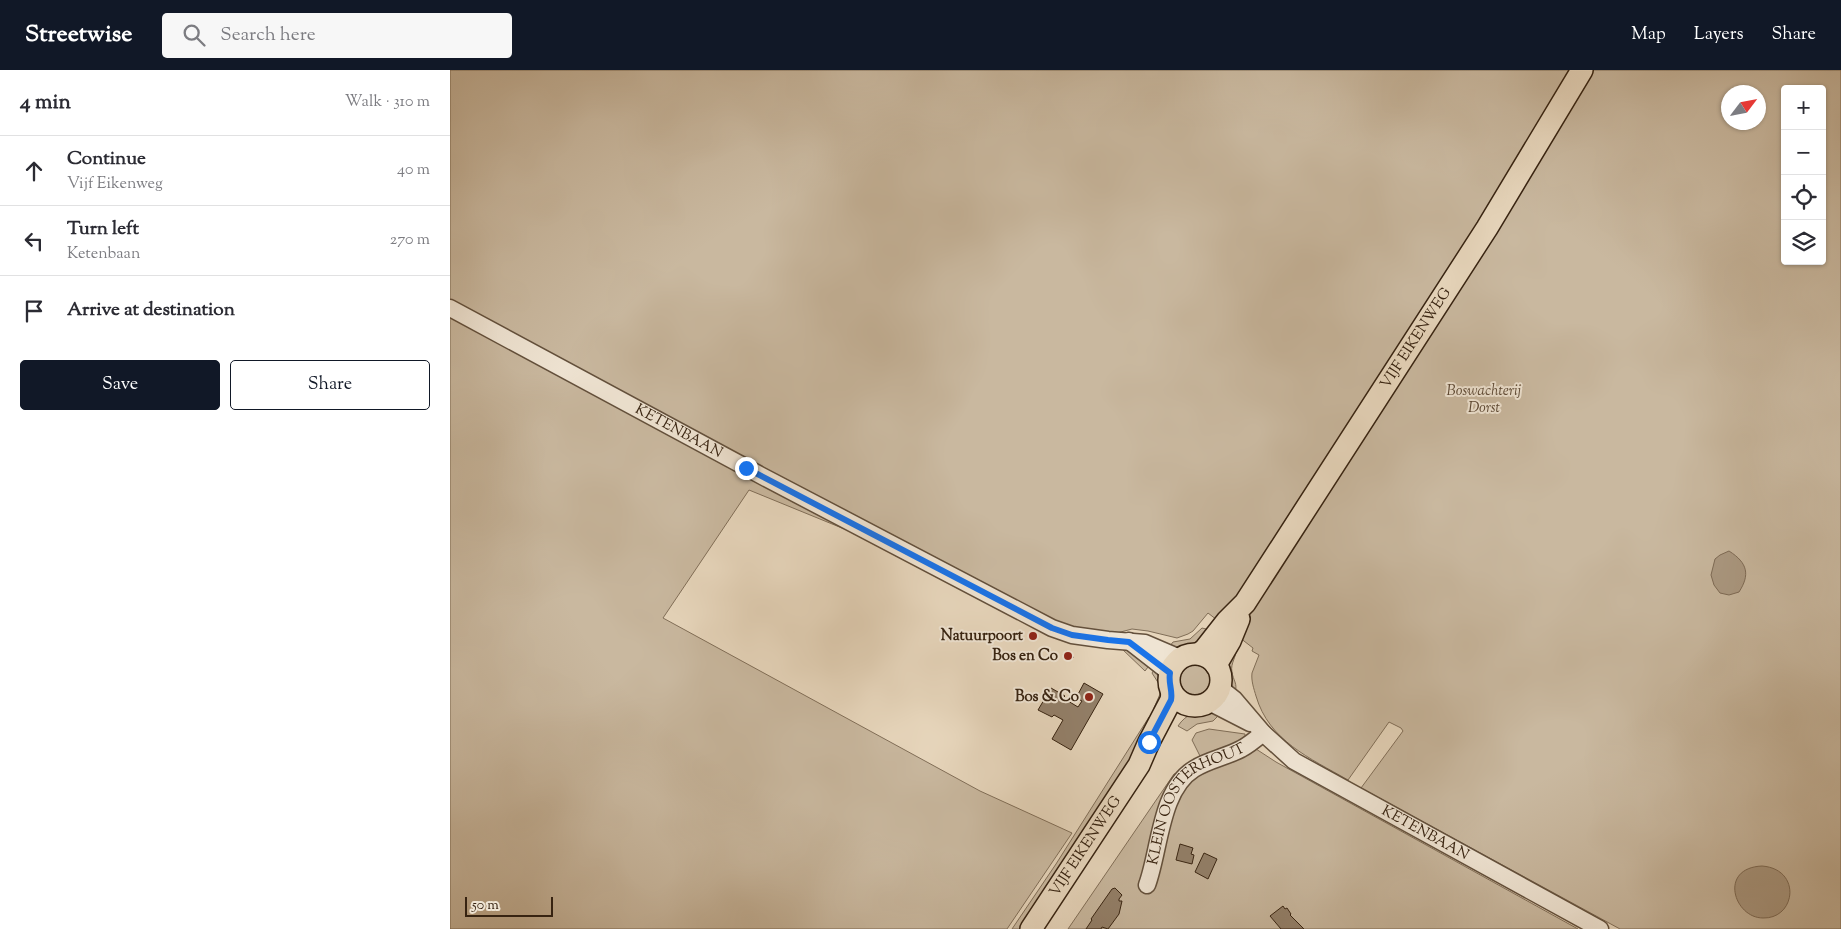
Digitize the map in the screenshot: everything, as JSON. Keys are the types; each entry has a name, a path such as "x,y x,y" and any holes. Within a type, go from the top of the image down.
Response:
{"main road":[{"name":"VIJF EIKENWEG","path":"1032,929 1139,765 1171,700 1191,682 1209,658 1216,665 1230,641 1245,603 1487,228 1582,70"},
{"name":"VIJF EIKENWEG","path":"1191,682 1205,649 1227,621 1245,603"}],"street":[{"name":"KETENBAAN","path":"450,308 760,476 1052,628 1072,635 1152,645 1191,682 1223,708 1260,730 1294,762 1600,929"},
{"name":"KLEIN OOSTERHOUT","path":"1147,885 1162,822 1172,796 1183,779 1194,769 1241,749 1260,730"}],"green space":[{"name":"Boswachterij Dorst","path":"450,70 1841,70 1841,929 1620,929 1361,788 1403,731 1401,728 1389,722 1348,780 1293,747 1271,725 1262,712 1256,696 1252,682 1252,673 1259,655 1252,651 1253,648 1208,613 1193,631 1177,638 1132,629 1113,634 1071,629 930,564 749,490 663,618 980,791 1072,833 1007,929 450,929"},
{"path":"1202,628 1213,633 1198,645 1183,649 1169,647 1173,642 1190,639"},
{"path":"1121,648 1136,653 1151,663 1145,671"},
{"path":"1236,648 1232,669 1236,684 1235,692 1229,685 1226,666"},
{"path":"1195,665 1206,669 1210,680 1206,691 1195,695 1184,691 1180,680 1184,669"},
{"path":"1156,667 1165,684 1164,694 1157,711 1154,708 1160,694 1159,684 1152,673"},
{"path":"1209,710 1221,713 1213,721 1197,724 1187,731 1178,726 1191,714"},
{"path":"1149,717 1155,721 1024,929 1012,929 1056,864"},
{"path":"1209,729 1245,734 1245,739 1202,760 1192,740 1196,733"},
{"path":"1256,749 1276,762 1578,929 1068,929 1174,774 1237,758"}],"shaded area":[{"path":"1729,551 1740,560 1746,575 1739,592 1729,595 1720,593 1714,585 1711,575 1715,559"},
{"path":"1762,866 1775,869 1784,876 1789,884 1790,894 1788,903 1782,911 1774,916 1763,918 1753,916 1744,910 1738,902 1735,893 1735,883 1740,875 1748,869"}],"building":[{"name":"Bos en Co","path":"1066,651 1074,657 1071,660 1063,655"},
{"path":"1084,683 1103,694 1071,750 1052,739 1063,720 1038,710 1051,688 1065,696 1063,698 1078,707 1082,701 1076,698"},
{"path":"1180,844 1193,848 1191,854 1194,855 1192,864 1176,860"},
{"path":"1204,853 1217,859 1208,879 1195,872"},
{"path":"1115,888 1122,895 1119,899 1119,901 1122,901 1119,914 1108,929 1102,927 1101,929 1086,929 1112,889"},
{"path":"1283,906 1285,909 1287,908 1290,915 1304,929 1281,929 1270,916"}],"place":[{"name":"Natuurpoort","path":"1033,636"},
{"name":"Bos en Co","path":"1068,656"},
{"name":"Bos & Co","path":"1089,697"}],"route":[{"path":"746,468 1052,628 1072,635 1129,642 1170,673 1171,700 1149,742"}]}
